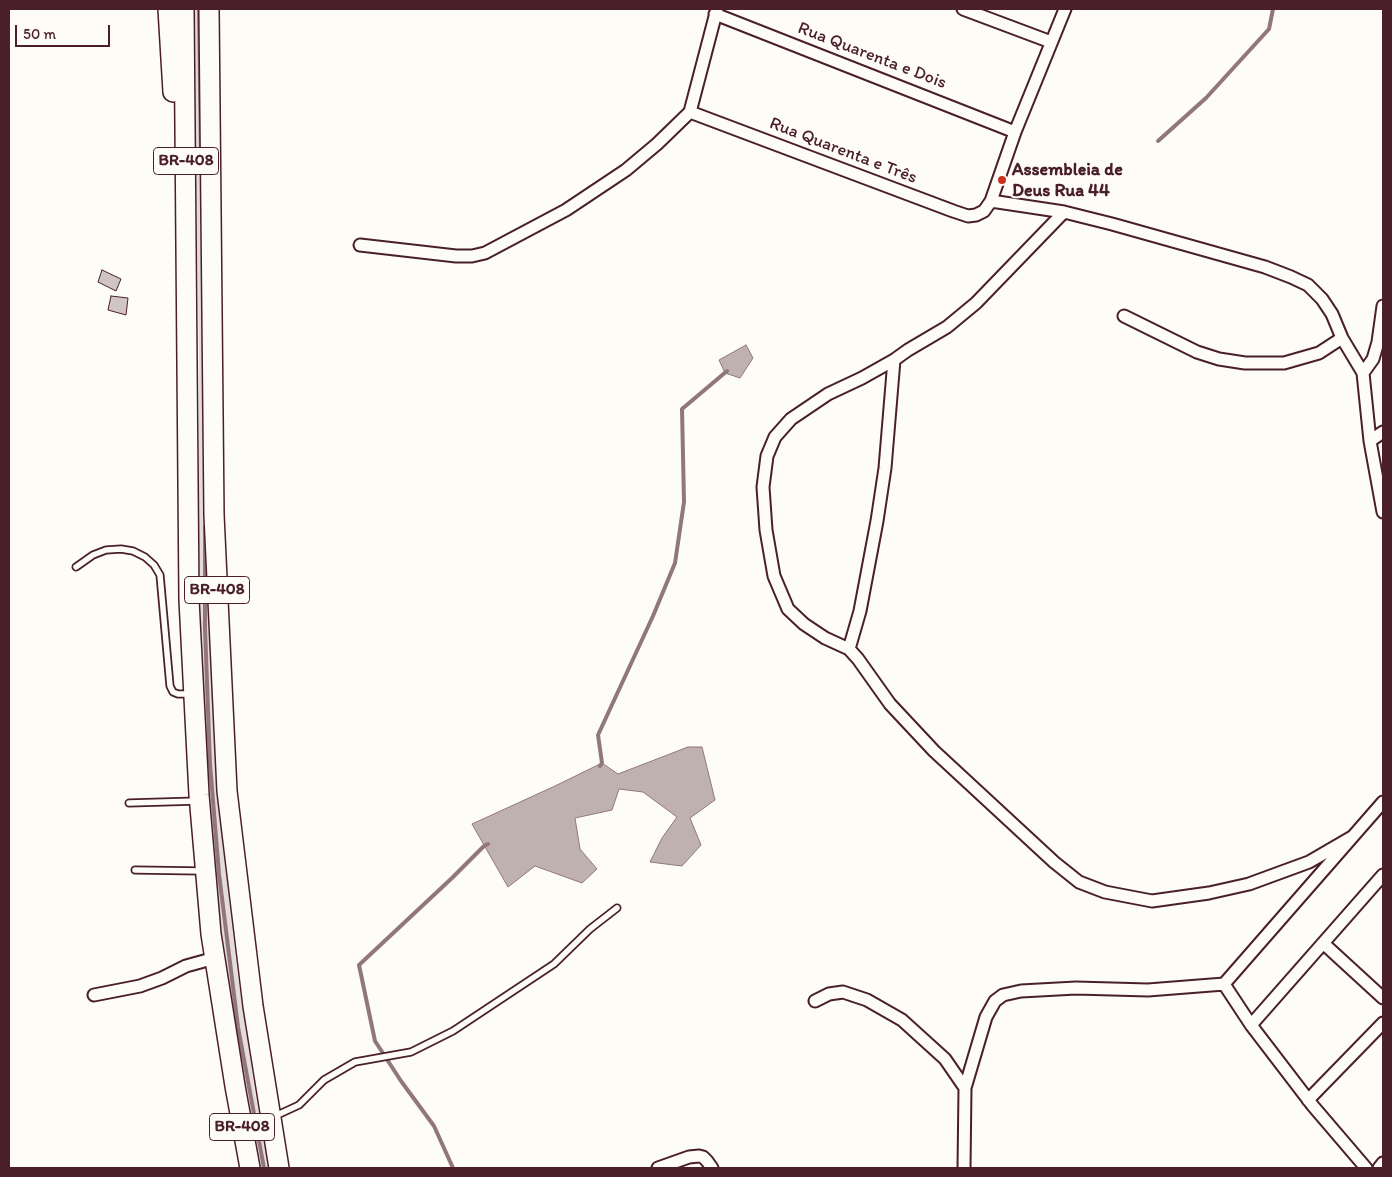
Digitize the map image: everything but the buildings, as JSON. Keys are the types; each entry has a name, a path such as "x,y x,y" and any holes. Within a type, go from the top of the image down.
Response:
{"highway":[{"path":"168,9 187,313"},
{"name":"BR-408","path":"184,9 189,600 199,801 215,958 250,1168"},
{"name":"BR-408","path":"209,9 214,515 226,791 253,1006 279,1168"},
{"path":"235,1086 233,1134 238,1168"}],"street":[{"path":"963,9 1051,42"},
{"path":"1064,9 1015,132 991,201 1064,212 1112,224 1256,265 1308,285 1322,298 1332,314 1342,338 1363,373 1370,441 1383,512"},
{"path":"360,245 456,256 472,256 485,253 566,210 626,170 657,144 690,112 716,11"},
{"name":"Rua Quarenta e Dois","path":"716,11 1015,132"},
{"name":"Rua Quarenta e Três","path":"690,112 968,216 984,211 991,201"},
{"path":"1064,212 976,303 948,327 862,378 828,394 791,419 775,437 767,456 763,487 764,504 766,530 774,576 788,609 804,624 825,638 849,649 890,704 934,751 1054,862 1079,882 1105,892 1152,901 1201,895 1249,884 1309,862 1352,837"},
{"path":"1363,373 1373,359 1378,342 1383,306"},
{"path":"1124,316 1197,352 1220,359 1245,363 1284,363 1319,353 1342,338"},
{"path":"849,649 860,611 877,521 885,468 894,360"},
{"path":"1370,441 1383,432"},
{"path":"964,1168 966,1088 986,1017 995,1000 1003,995 1021,990 1076,988 1148,990 1224,984 1383,802"},
{"path":"1251,1025 1383,875"},
{"path":"1323,944 1383,998"},
{"path":"94,996 140,986 186,966 215,958"},
{"path":"1224,984 1251,1025 1308,1100 1366,1168"},
{"path":"815,1001 829,994 843,992 867,1000 902,1020 945,1059 966,1088"},
{"path":"1308,1100 1383,1023"},
{"path":"658,1168 689,1157 699,1156 703,1157 712,1168"},
{"path":"1379,1168 1383,1163"}],"lane":[{"path":"76,567 93,555 106,550 120,549 134,551 154,565 160,575 170,686 173,692 178,694 194,694"},
{"path":"129,803 199,801"},
{"path":"135,870 206,871"},
{"path":"271,1118 299,1105 324,1080 355,1062 412,1052 453,1031 554,964 617,908"}],"shaded area":[{"path":"193,9 206,9 217,769 237,970 256,1098 269,1168 258,1168 223,966 211,851 201,664 199,355"},
{"path":"746,345 753,358 740,378 725,373 719,360"},
{"path":"688,747 702,747 715,800 690,818 701,845 682,866 650,862 662,838 677,817 643,792 619,789 612,810 575,818 580,849 597,869 582,883 535,866 508,887 472,824 602,763 618,774"}],"waterway":[{"path":"199,9 201,153"},
{"path":"1158,141 1206,98 1269,29 1273,9"},
{"path":"600,766 602,763 598,735 653,616 675,563 684,502 682,409 727,371"},
{"path":"205,527 205,628 210,764 219,874 238,1027 264,1168"},
{"path":"453,1168 434,1126 375,1041 359,965 488,844"}],"place":[{"name":"Assembleia de Deus Rua 44","path":"1002,180"}]}
